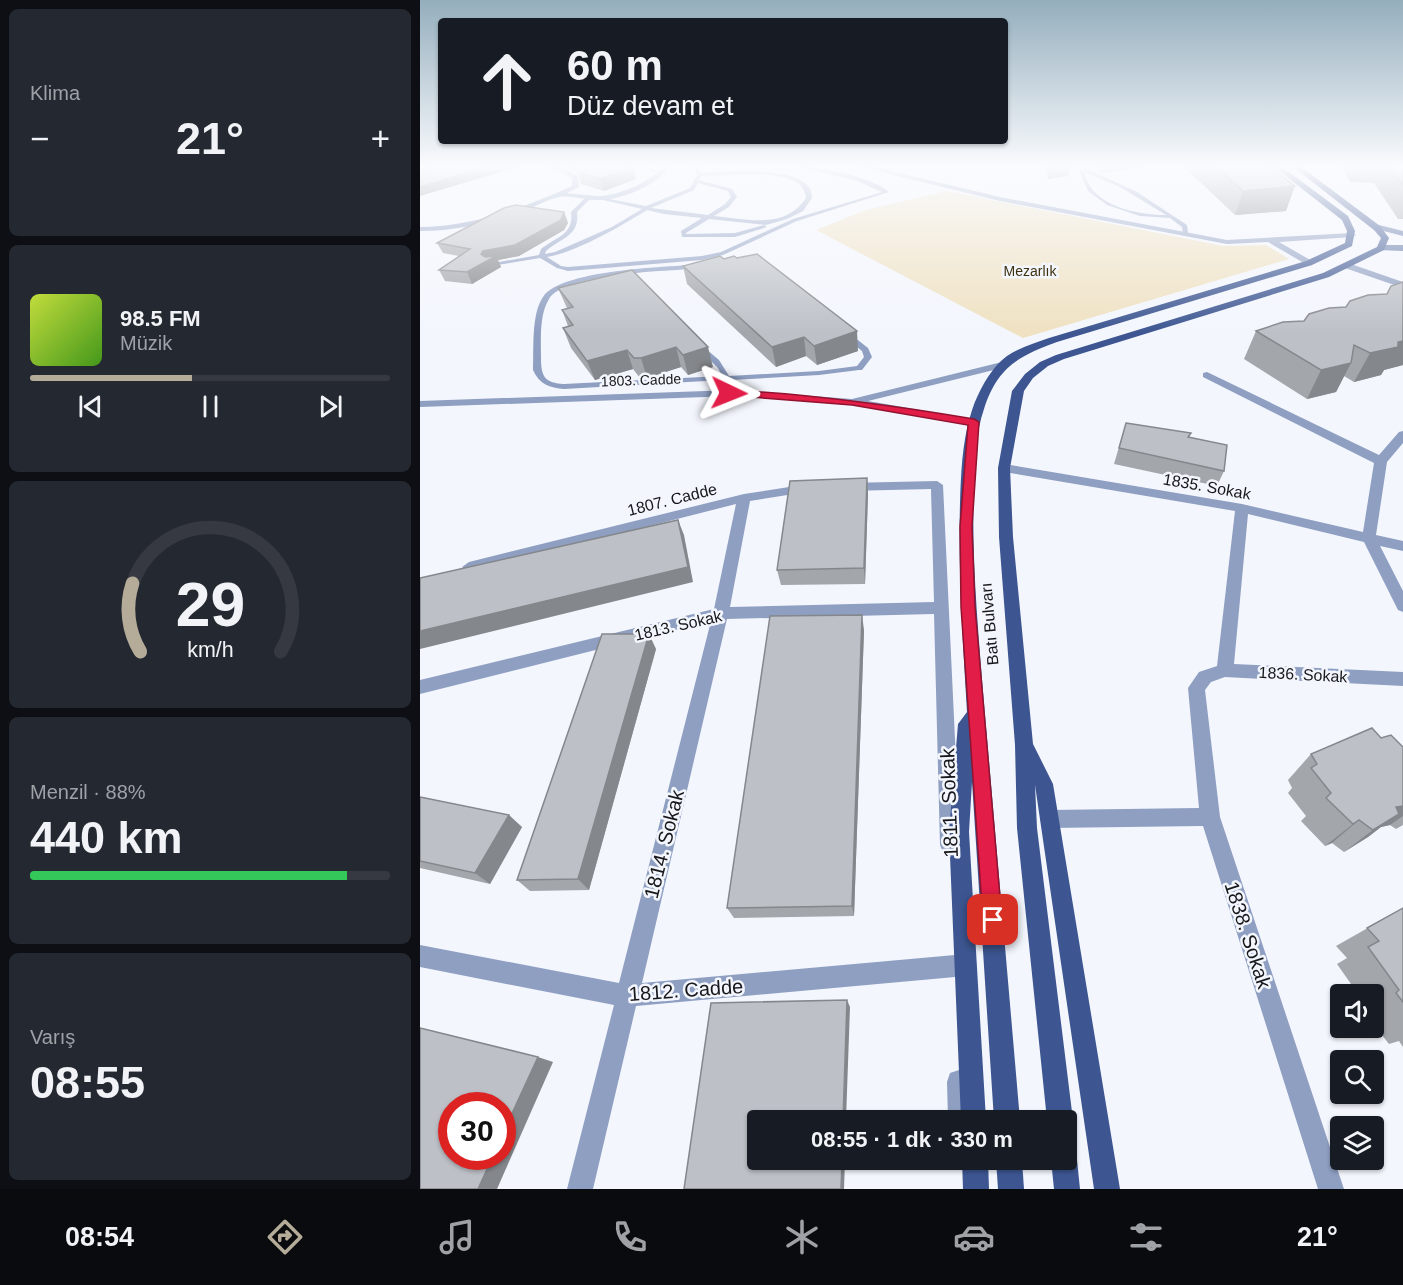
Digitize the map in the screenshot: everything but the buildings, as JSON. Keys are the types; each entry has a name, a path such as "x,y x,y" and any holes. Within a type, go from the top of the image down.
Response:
{"main road":[{"path":"1348,221 1351,226 1352,235"},
{"path":"1369,221 1385,238 1381,248 1403,248"},
{"path":"1375,226 1403,234"},
{"name":"Batı Bulvarı","path":"1005,1110 968,607 966,527 974,422 986,390 1002,365 1027,350 1053,340 1309,263 1349,244 1352,235"},
{"name":"Batı Bulvarı","path":"1059,1110 1027,828 1024,745 1006,537 1004,468 1018,392 1029,376 1044,364 1348,266 1381,248"},
{"path":"973,1110 959,832 967,724 976,715"},
{"path":"1024,745 1044,784 1107,1189"},
{"path":"975,1170 976,1189"},
{"path":"1010,1170 1011,1189"},
{"path":"1065,1170 1067,1189"}],"street":[{"path":"420,230 443,229 477,221"},
{"path":"1122,221 1227,242 1352,235"},
{"path":"1269,239 1309,263"},
{"path":"1348,266 1403,285"},
{"name":"1803. Cadde","path":"420,404 729,393 852,402 1002,365"},
{"path":"1207,375 1382,461"},
{"path":"852,402 974,422"},
{"path":"1403,435 1382,461 1369,537 1403,606"},
{"name":"1835. Sokak","path":"1004,468 1242,508 1403,546"},
{"name":"1807. Cadde","path":"455,571 744,498 829,487 937,485"},
{"name":"1811. Sokak","path":"937,485 961,1110"},
{"name":"1814. Sokak","path":"580,1189 721,614 744,498"},
{"name":"1838. Sokak","path":"1242,508 1215,674 1196,688 1210,817 1331,1189"},
{"name":"1813. Sokak","path":"420,687 721,614 941,608"},
{"name":"1836. Sokak","path":"1215,674 1403,679"},
{"path":"1050,819 1210,817"},
{"name":"1812. Cadde","path":"420,956 626,996 955,966"},
{"path":"963,1170 964,1189"}],"lane":[{"path":"542,256 543,250 551,242 571,232 577,221"},
{"path":"491,264 556,254 625,221"},
{"path":"698,221 683,232 684,236 735,235 786,221"},
{"path":"746,221 777,224"},
{"path":"542,256 559,267 568,269 702,258 723,253 781,221"},
{"path":"1180,221 1185,225 1185,233"},
{"path":"714,266 763,268 865,350 868,357 859,368 728,377 566,387 550,384 540,378 537,370 540,316 546,296 556,288 574,281 629,272 714,266"},
{"path":"629,272 637,281"},
{"path":"693,338 728,377 729,393"}],"green space":[{"name":"Mezarlık","path":"837,221 1100,221 1223,246 1266,245 1289,259 1023,338 816,230"}],"route":[{"path":"729,393 852,402 974,422 966,527 968,607 993,920"}]}
